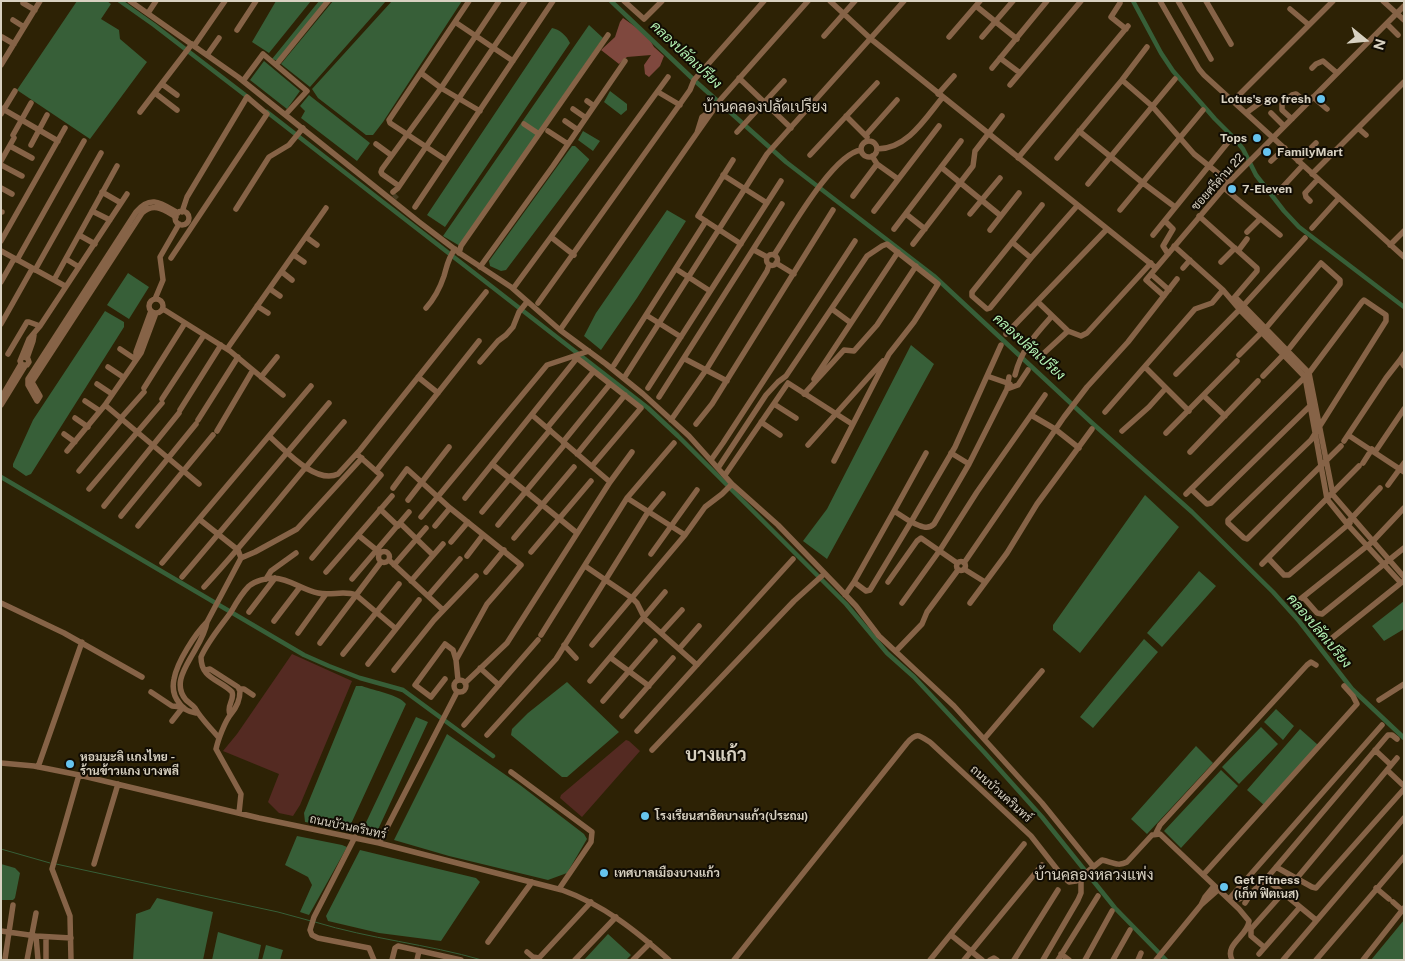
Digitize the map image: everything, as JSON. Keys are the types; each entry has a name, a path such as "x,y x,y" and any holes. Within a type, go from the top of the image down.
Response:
{"street":[{"path":"2,62 40,1"},
{"path":"148,13 156,1"},
{"path":"140,112 194,44 225,1"},
{"path":"237,30 256,1"},
{"path":"276,65 328,1"},
{"path":"446,160 390,123 389,120 469,1"},
{"path":"394,194 381,172 406,134 441,88 498,1"},
{"path":"394,194 525,1"},
{"path":"415,207 553,1"},
{"path":"625,2 644,19 662,1"},
{"path":"538,303 680,105 694,80 764,1"},
{"path":"560,330 697,133 711,116 713,108 808,1"},
{"path":"830,1 871,39 940,96 1153,266"},
{"path":"824,36 855,1"},
{"path":"624,378 767,154 904,1"},
{"path":"992,68 1048,1"},
{"path":"1010,84 1080,1"},
{"path":"1160,1 1199,69 1404,257"},
{"path":"1178,1 1211,59"},
{"path":"1206,1 1231,44"},
{"path":"1233,101 1333,1"},
{"path":"1383,1 1404,20"},
{"path":"135,2 243,81 286,114 302,129 394,194 454,253 480,267 511,288 524,305 624,378 671,420 725,475 731,485 771,519 856,606 879,636 954,706 1042,803 1092,867"},
{"path":"982,37 1012,2"},
{"path":"23,3 35,10"},
{"path":"949,37 978,3 996,22 1017,39"},
{"path":"1018,158 1127,28 1111,17 1120,3"},
{"name":"ซอยศรีด่าน 22","path":"1153,266 1168,254 1229,182 1404,6"},
{"path":"1290,9 1309,25"},
{"path":"13,20 24,27"},
{"path":"455,22 513,61"},
{"path":"1387,24 1398,34"},
{"path":"426,308 434,298 454,253 461,246 608,35"},
{"path":"2,37 14,44"},
{"path":"207,55 219,38"},
{"path":"1057,158 1147,47"},
{"path":"243,81 263,54 307,91 286,114"},
{"path":"1000,58 1020,73"},
{"path":"480,267 625,61"},
{"path":"1312,68 1320,61 1323,61 1337,73"},
{"path":"422,73 441,88 480,111"},
{"path":"861,150 867,157 872,156 877,149 893,147 901,143 926,118 954,76"},
{"path":"515,286 668,78"},
{"path":"740,78 791,128"},
{"path":"1088,184 1175,79"},
{"path":"1122,80 1152,106 1194,154 1229,182"},
{"path":"739,130 784,81"},
{"path":"1312,174 1404,82"},
{"path":"162,84 177,94"},
{"path":"810,155 877,84"},
{"path":"15,91 2,110 58,141"},
{"path":"658,92 680,105"},
{"path":"155,93 177,110"},
{"path":"1292,119 1282,110 1282,104 1292,95 1296,94 1307,103"},
{"path":"171,258 267,114 247,97 187,197 176,221 179,224"},
{"path":"1314,97 1327,109"},
{"path":"587,100 594,106"},
{"path":"866,134 897,100"},
{"path":"1246,113 1261,102"},
{"path":"22,176 1,163 31,103"},
{"path":"573,109 586,118"},
{"path":"1120,210 1203,110"},
{"path":"1271,113 1284,126"},
{"path":"31,145 47,115"},
{"path":"846,116 866,134 868,141"},
{"path":"913,244 973,166 975,151 1002,116"},
{"path":"565,120 578,130"},
{"path":"524,124 539,134"},
{"path":"874,211 940,126"},
{"path":"1,240 65,128"},
{"path":"1358,128 1366,135"},
{"path":"236,209 269,157 289,145 302,129"},
{"path":"1079,130 1174,207"},
{"path":"548,131 568,144"},
{"path":"1,282 84,141"},
{"path":"868,141 874,143 877,149"},
{"path":"861,150 863,144 868,141"},
{"path":"1153,235 1229,141"},
{"path":"894,229 961,142"},
{"path":"1278,192 1316,143"},
{"path":"376,144 391,155"},
{"path":"10,146 32,158"},
{"path":"1271,162 1285,148"},
{"path":"774,255 823,181 845,158 861,150"},
{"path":"1,324 100,153"},
{"path":"872,156 877,164 898,179"},
{"path":"733,160 699,214 699,217 740,244"},
{"path":"853,196 877,164"},
{"path":"54,280 117,166"},
{"path":"942,167 1001,216"},
{"path":"723,175 767,203"},
{"path":"970,214 1000,178"},
{"path":"1310,201 1305,193 1318,179"},
{"path":"648,388 781,181"},
{"path":"1,188 12,194"},
{"path":"1224,188 1280,236"},
{"path":"102,192 121,203"},
{"path":"990,230 1019,193"},
{"path":"2,402 25,362 29,339 34,335 127,194"},
{"path":"1312,228 1339,198"},
{"path":"40,367 27,383 37,401 40,396 32,384 40,367 145,203 156,202 179,214 188,214 188,221 183,225 179,224"},
{"path":"659,396 782,204"},
{"path":"1042,205 971,294 987,309 990,308 1077,206"},
{"path":"227,349 326,208"},
{"path":"696,424 727,381 833,210"},
{"path":"92,211 110,220"},
{"path":"906,214 925,229"},
{"path":"1199,216 1258,270 1234,298"},
{"path":"1221,262 1236,249 1260,219"},
{"path":"614,364 706,221"},
{"path":"1166,222 1173,229 1163,246 1168,254"},
{"path":"67,451 105,405 135,358 153,312 149,305 150,302 156,299 163,280 160,257 179,224"},
{"path":"1006,334 1108,229"},
{"path":"1390,245 1404,231"},
{"path":"79,235 95,244"},
{"path":"306,237 317,244"},
{"path":"551,237 574,255"},
{"path":"1176,374 1241,308 1305,238"},
{"path":"711,460 855,240"},
{"path":"1012,242 1031,258"},
{"path":"718,468 766,395 786,376 868,256 887,244 938,284 914,322 889,354 808,446"},
{"path":"1174,246 1234,298 1241,308 1307,375 1330,497 1370,544 1404,577"},
{"path":"754,250 767,257"},
{"path":"1,251 65,286"},
{"path":"804,394 898,252"},
{"path":"767,257 770,254 774,255"},
{"path":"294,255 304,262"},
{"path":"774,255 777,259 776,263"},
{"path":"671,420 706,370 767,271 769,265 766,260 767,257"},
{"path":"66,259 79,267"},
{"path":"1183,268 1190,260"},
{"path":"776,263 794,274"},
{"path":"769,265 776,263"},
{"path":"1239,355 1264,330 1321,263 1340,280 1340,284 1286,352 1263,376"},
{"path":"804,394 844,350 854,352 877,324 916,266"},
{"path":"1153,266 1151,274 1146,280 1164,296"},
{"path":"1038,302 1068,331 1081,336 1087,333 1153,266"},
{"path":"676,269 710,291"},
{"path":"282,272 292,280"},
{"path":"1151,274 1169,290"},
{"path":"896,651 922,624 927,612 958,570 956,566 962,565 1055,429 1079,398 1128,342 1177,279"},
{"path":"270,289 280,296"},
{"path":"1105,412 1195,309 1212,303 1223,290"},
{"path":"182,708 176,700 173,690 174,679 206,631 207,622 212,611 241,558 297,529 359,456 418,377 486,292"},
{"path":"156,299 163,303 163,309"},
{"path":"1186,494 1307,375 1362,302 1367,301 1386,316 1386,320 1311,440 1228,520 1228,523 1244,538 1247,538 1324,464 1342,443 1404,354"},
{"path":"480,362 513,327 524,305"},
{"path":"258,306 268,313"},
{"path":"153,312 163,309 221,345 283,395"},
{"path":"832,309 851,323"},
{"path":"646,315 681,337"},
{"path":"894,511 911,522 927,528 931,527 969,464 1025,347 1052,316"},
{"path":"8,354 27,322 40,326"},
{"path":"80,471 144,390 185,323"},
{"path":"1042,355 1068,331"},
{"path":"89,490 162,401 204,335"},
{"path":"376,471 479,341"},
{"path":"104,506 180,412 221,345"},
{"path":"854,582 866,590 870,590 875,583 947,458 952,453 1002,345"},
{"path":"120,349 135,358"},
{"path":"421,517 547,364 588,351"},
{"path":"834,461 889,354"},
{"path":"121,516 197,422 238,357"},
{"path":"262,377 277,357"},
{"path":"465,498 577,358 641,408 592,466"},
{"path":"684,358 727,381"},
{"path":"1400,360 1404,366"},
{"path":"25,362 40,367"},
{"path":"1166,433 1237,362"},
{"path":"108,367 124,377"},
{"path":"1145,367 1189,411"},
{"path":"138,526 215,433 253,370"},
{"path":"987,376 1010,379 1018,385 1028,370"},
{"path":"482,512 594,371"},
{"path":"418,377 438,392"},
{"path":"1190,452 1258,381"},
{"path":"725,475 788,383 852,424"},
{"path":"97,384 112,394"},
{"path":"498,525 610,384"},
{"path":"162,563 311,386"},
{"path":"1122,431 1149,407 1166,388"},
{"path":"577,454 625,395"},
{"path":"902,603 940,550 976,492 1045,395"},
{"path":"1204,396 1225,416"},
{"path":"85,401 100,411"},
{"path":"182,577 329,403"},
{"path":"1191,489 1207,504 1211,503 1313,403"},
{"path":"774,404 796,418"},
{"path":"105,405 199,484"},
{"path":"1262,564 1361,464 1404,409"},
{"path":"532,415 610,482"},
{"path":"1031,415 1055,429 1078,448"},
{"path":"75,418 88,427"},
{"path":"204,587 238,550 344,422"},
{"path":"761,422 780,435"},
{"path":"970,603 1007,553 1037,504 1092,429"},
{"path":"64,434 75,442"},
{"path":"1348,435 1402,471"},
{"path":"269,436 312,473 333,476 359,456"},
{"path":"464,725 540,637 627,498 674,443"},
{"path":"408,500 449,447"},
{"path":"457,692 464,691 465,683 507,644 610,482 632,452"},
{"path":"845,595 926,453"},
{"path":"952,453 969,464"},
{"path":"312,558 381,475 359,456"},
{"path":"1388,486 1402,471 1404,463"},
{"path":"492,464 577,533"},
{"path":"514,538 574,467"},
{"path":"393,488 407,469 450,508 521,565 487,604 456,660"},
{"path":"531,552 591,481"},
{"path":"592,645 685,536 705,507 731,485"},
{"path":"1268,558 1284,574 1289,575 1350,522 1380,488"},
{"path":"651,554 698,490"},
{"path":"487,735 556,659 648,512 663,494"},
{"path":"326,572 392,496"},
{"path":"627,498 685,536"},
{"path":"435,526 450,508"},
{"path":"1404,508 1370,544 1300,599 1317,613 1322,614 1404,548"},
{"path":"380,509 433,556"},
{"path":"352,580 379,552 409,512"},
{"path":"199,519 238,550 241,558"},
{"path":"451,542 468,522"},
{"path":"394,565 426,528"},
{"path":"358,534 379,552 388,553 389,560 443,610"},
{"path":"467,556 483,535"},
{"path":"888,582 919,539 923,539 940,550 985,582"},
{"path":"411,581 443,544"},
{"path":"486,572 504,550"},
{"path":"379,552 382,562"},
{"path":"266,579 271,571 296,553"},
{"path":"428,596 460,559"},
{"path":"637,730 794,559"},
{"path":"320,643 382,562 389,560"},
{"path":"1326,643 1402,582 1387,562"},
{"path":"585,566 632,598 637,603 644,618 697,665"},
{"path":"652,750 794,601 824,574"},
{"path":"394,670 443,610 476,576"},
{"path":"250,612 275,578"},
{"path":"230,714 228,708 233,695 232,692 207,675 202,662 204,652 249,586 266,579 275,578 285,580 308,591 326,594 347,592 356,595 395,628"},
{"path":"343,654 399,584"},
{"path":"274,621 300,587"},
{"path":"590,681 665,592"},
{"path":"298,633 326,594"},
{"path":"368,664 418,600"},
{"path":"1,603 52,626 142,677"},
{"path":"661,633 682,610"},
{"path":"679,649 699,626"},
{"path":"603,701 655,641"},
{"path":"38,767 82,642"},
{"path":"445,679 431,697 415,685 445,644 453,650 456,660 458,680 454,686 457,692"},
{"path":"564,645 576,658"},
{"path":"611,658 648,686"},
{"path":"622,716 673,658"},
{"path":"1043,960 1078,900 1081,893 1083,876 1102,860 1114,864 1127,862 1156,833 1160,825 1307,666 1311,662 1316,665"},
{"path":"181,667 180,688 187,701 194,707 196,713 219,738"},
{"path":"480,668 499,685"},
{"path":"206,670 210,669 239,689 244,689 253,695"},
{"path":"984,739 1042,671"},
{"path":"458,680 462,680 465,683"},
{"path":"1379,700 1404,684"},
{"path":"1203,875 1356,704 1353,696 1344,686"},
{"path":"239,689 240,696 238,702 234,712 230,714 216,749 217,754 241,794 239,813"},
{"path":"150,692 172,706 196,713"},
{"path":"379,843 457,692"},
{"path":"232,699 238,702"},
{"path":"172,721 187,701"},
{"path":"1229,899 1382,725"},
{"path":"1239,904 1266,879 1388,735 1392,735 1397,739"},
{"name":"ถนนบัวนครินทร์","path":"734,960 914,736 922,737 931,743 1032,836 1062,877 1069,882 1076,881 1083,876"},
{"path":"1375,750 1392,765"},
{"path":"1297,878 1397,758"},
{"name":"ถนนบัวนครินทร์","path":"1,763 38,767 79,775 239,813 379,843 559,889 591,902 616,917 669,960"},
{"path":"1276,867 1312,887 1316,888 1320,885 1404,788 1387,770"},
{"path":"511,772 592,832 592,838 588,846 559,889"},
{"path":"71,960 70,916 53,873 54,860 79,775"},
{"path":"94,864 118,784"},
{"path":"1283,960 1404,818"},
{"path":"1156,833 1167,839 1216,888 1229,899 1239,904 1249,921 1248,927 1232,945 1230,952 1232,960"},
{"path":"355,838 313,920 310,932 315,937 369,948 373,959"},
{"path":"930,960 1024,844"},
{"path":"1316,960 1404,857"},
{"path":"964,960 1042,865"},
{"path":"1266,879 1316,920"},
{"path":"488,942 532,882"},
{"path":"1156,959 1201,905 1211,898 1216,888"},
{"path":"1363,960 1403,909 1376,888"},
{"path":"1014,960 1058,890"},
{"path":"1264,947 1251,936 1250,929 1283,893"},
{"path":"1058,960 1098,896"},
{"path":"527,952 532,957 539,958 591,902"},
{"path":"5,959 13,906"},
{"path":"1259,954 1300,907"},
{"path":"1085,960 1112,912"},
{"path":"27,960 34,936 36,913"},
{"path":"575,960 616,917"},
{"path":"1113,960 1130,930"},
{"path":"1,931 34,936 71,938"},
{"path":"951,935 982,960"},
{"path":"34,936 38,960"},
{"path":"46,937 46,960"},
{"path":"633,960 650,943"},
{"path":"392,960 396,946 461,960"},
{"path":"417,960 419,951"},
{"path":"1138,960 1141,953"},
{"path":"1062,954 1069,960"},
{"path":"990,960 994,958 997,960"}],"shaded area":[{"path":"77,1 107,1 111,4 101,19 119,30 120,39 147,62 90,139 17,90"},
{"path":"276,1 311,1 269,53 252,42"},
{"path":"319,1 326,1 278,61 272,59"},
{"path":"333,1 386,1 310,87 281,64"},
{"path":"392,1 462,1 383,122 373,135 366,135 318,98 312,89"},
{"path":"623,18 647,35 654,47 664,56 660,66 649,77 645,74 644,65 651,55 627,57 619,64 601,50 615,37"},
{"path":"589,25 603,38 460,246 443,236"},
{"path":"552,28 562,33 570,43 445,227 427,215"},
{"path":"264,61 300,91 287,109 250,80"},
{"path":"610,91 627,104 627,110 621,115 604,102"},
{"path":"309,95 370,143 357,161 301,118 305,111 300,106"},
{"path":"583,131 600,141 593,151 578,140"},
{"path":"572,146 575,146 589,160 506,270 501,271 490,266 489,261"},
{"path":"667,210 686,221 601,350 584,336 596,313"},
{"path":"128,273 149,287 129,319 107,305"},
{"path":"105,311 124,322 124,327 31,474 26,476 13,467 13,464 33,420"},
{"path":"911,345 934,364 827,559 803,541 827,509"},
{"path":"1145,495 1179,527 1080,653 1053,630 1053,625"},
{"path":"1199,571 1216,586 1162,647 1147,633"},
{"path":"1404,601 1404,629 1384,641 1372,626"},
{"path":"1144,639 1158,652 1093,728 1080,717"},
{"path":"292,654 352,681 300,805 293,816 279,813 268,802 279,774 223,751 237,734"},
{"path":"567,682 619,732 567,777 562,777 511,735 512,729 528,713"},
{"path":"356,686 392,695 406,704 350,826 334,827 305,822 304,813"},
{"path":"1276,709 1294,726 1283,740 1264,722"},
{"path":"416,717 428,722 375,836 361,833"},
{"path":"1261,727 1278,744 1239,784 1222,767"},
{"path":"1300,729 1318,745 1265,806 1247,790"},
{"path":"447,734 520,785 584,834 587,839 567,873 548,880 449,856 394,840"},
{"path":"626,740 640,751 582,817 560,798 561,795"},
{"path":"1196,746 1213,763 1147,834 1131,819"},
{"path":"1221,770 1238,786 1181,848 1164,831"},
{"path":"297,836 347,847 309,915 300,912 312,885 308,877 285,865"},
{"path":"360,850 476,878 480,882 441,941 379,933 328,921 326,916"},
{"path":"1,864 15,868 20,873 13,900 1,900"},
{"path":"157,898 213,912 203,960 133,960 136,914 150,909"},
{"path":"1404,920 1404,960 1371,960"},
{"path":"218,932 261,945 258,960 212,960"},
{"path":"608,934 631,955 626,960 584,960"},
{"path":"266,945 283,950 280,960 262,960"}],"waterway":[{"path":"120,1 249,98"},
{"name":"คลองปลัดเปรียง","path":"611,1 694,80 786,162 934,276 1091,422 1192,512 1273,592 1299,621 1352,689 1404,738"},
{"path":"1133,1 1173,71 1243,149 1256,175 1284,211 1299,227 1404,307"},
{"path":"267,112 648,408 678,436 846,604 887,653 914,677 984,752 1042,817 1115,908 1166,960"},
{"path":"1,477 304,655 360,678 403,690 493,756"},
{"path":"1,849 50,863"},
{"path":"56,864 278,912 311,921"},
{"path":"315,922 482,960"}],"tunnel":[{"path":"394,198 397,195"}],"place":[{"name":"Lotus's go fresh","path":"1321,99"},
{"name":"Tops","path":"1257,138"},
{"name":"FamilyMart","path":"1267,152"},
{"name":"7-Eleven","path":"1232,189"},
{"name":"หอมมะลิ เเกงไทย - ร้านข้าวแกง บางพลี","path":"70,764"},
{"name":"โรงเรียนสาธิตบางแก้ว(ประถม)","path":"645,816"},
{"name":"เทศบาลเมืองบางแก้ว","path":"604,873"},
{"name":"Get Fitness (เก็ท ฟิตเนส)","path":"1224,887"}],"district":[{"name":"บ้านคลองปลัดเปรียง","path":"765,107"},
{"name":"บางแก้ว","path":"716,755"},
{"name":"บ้านคลองหลวงแพ่ง","path":"1094,875"}]}
